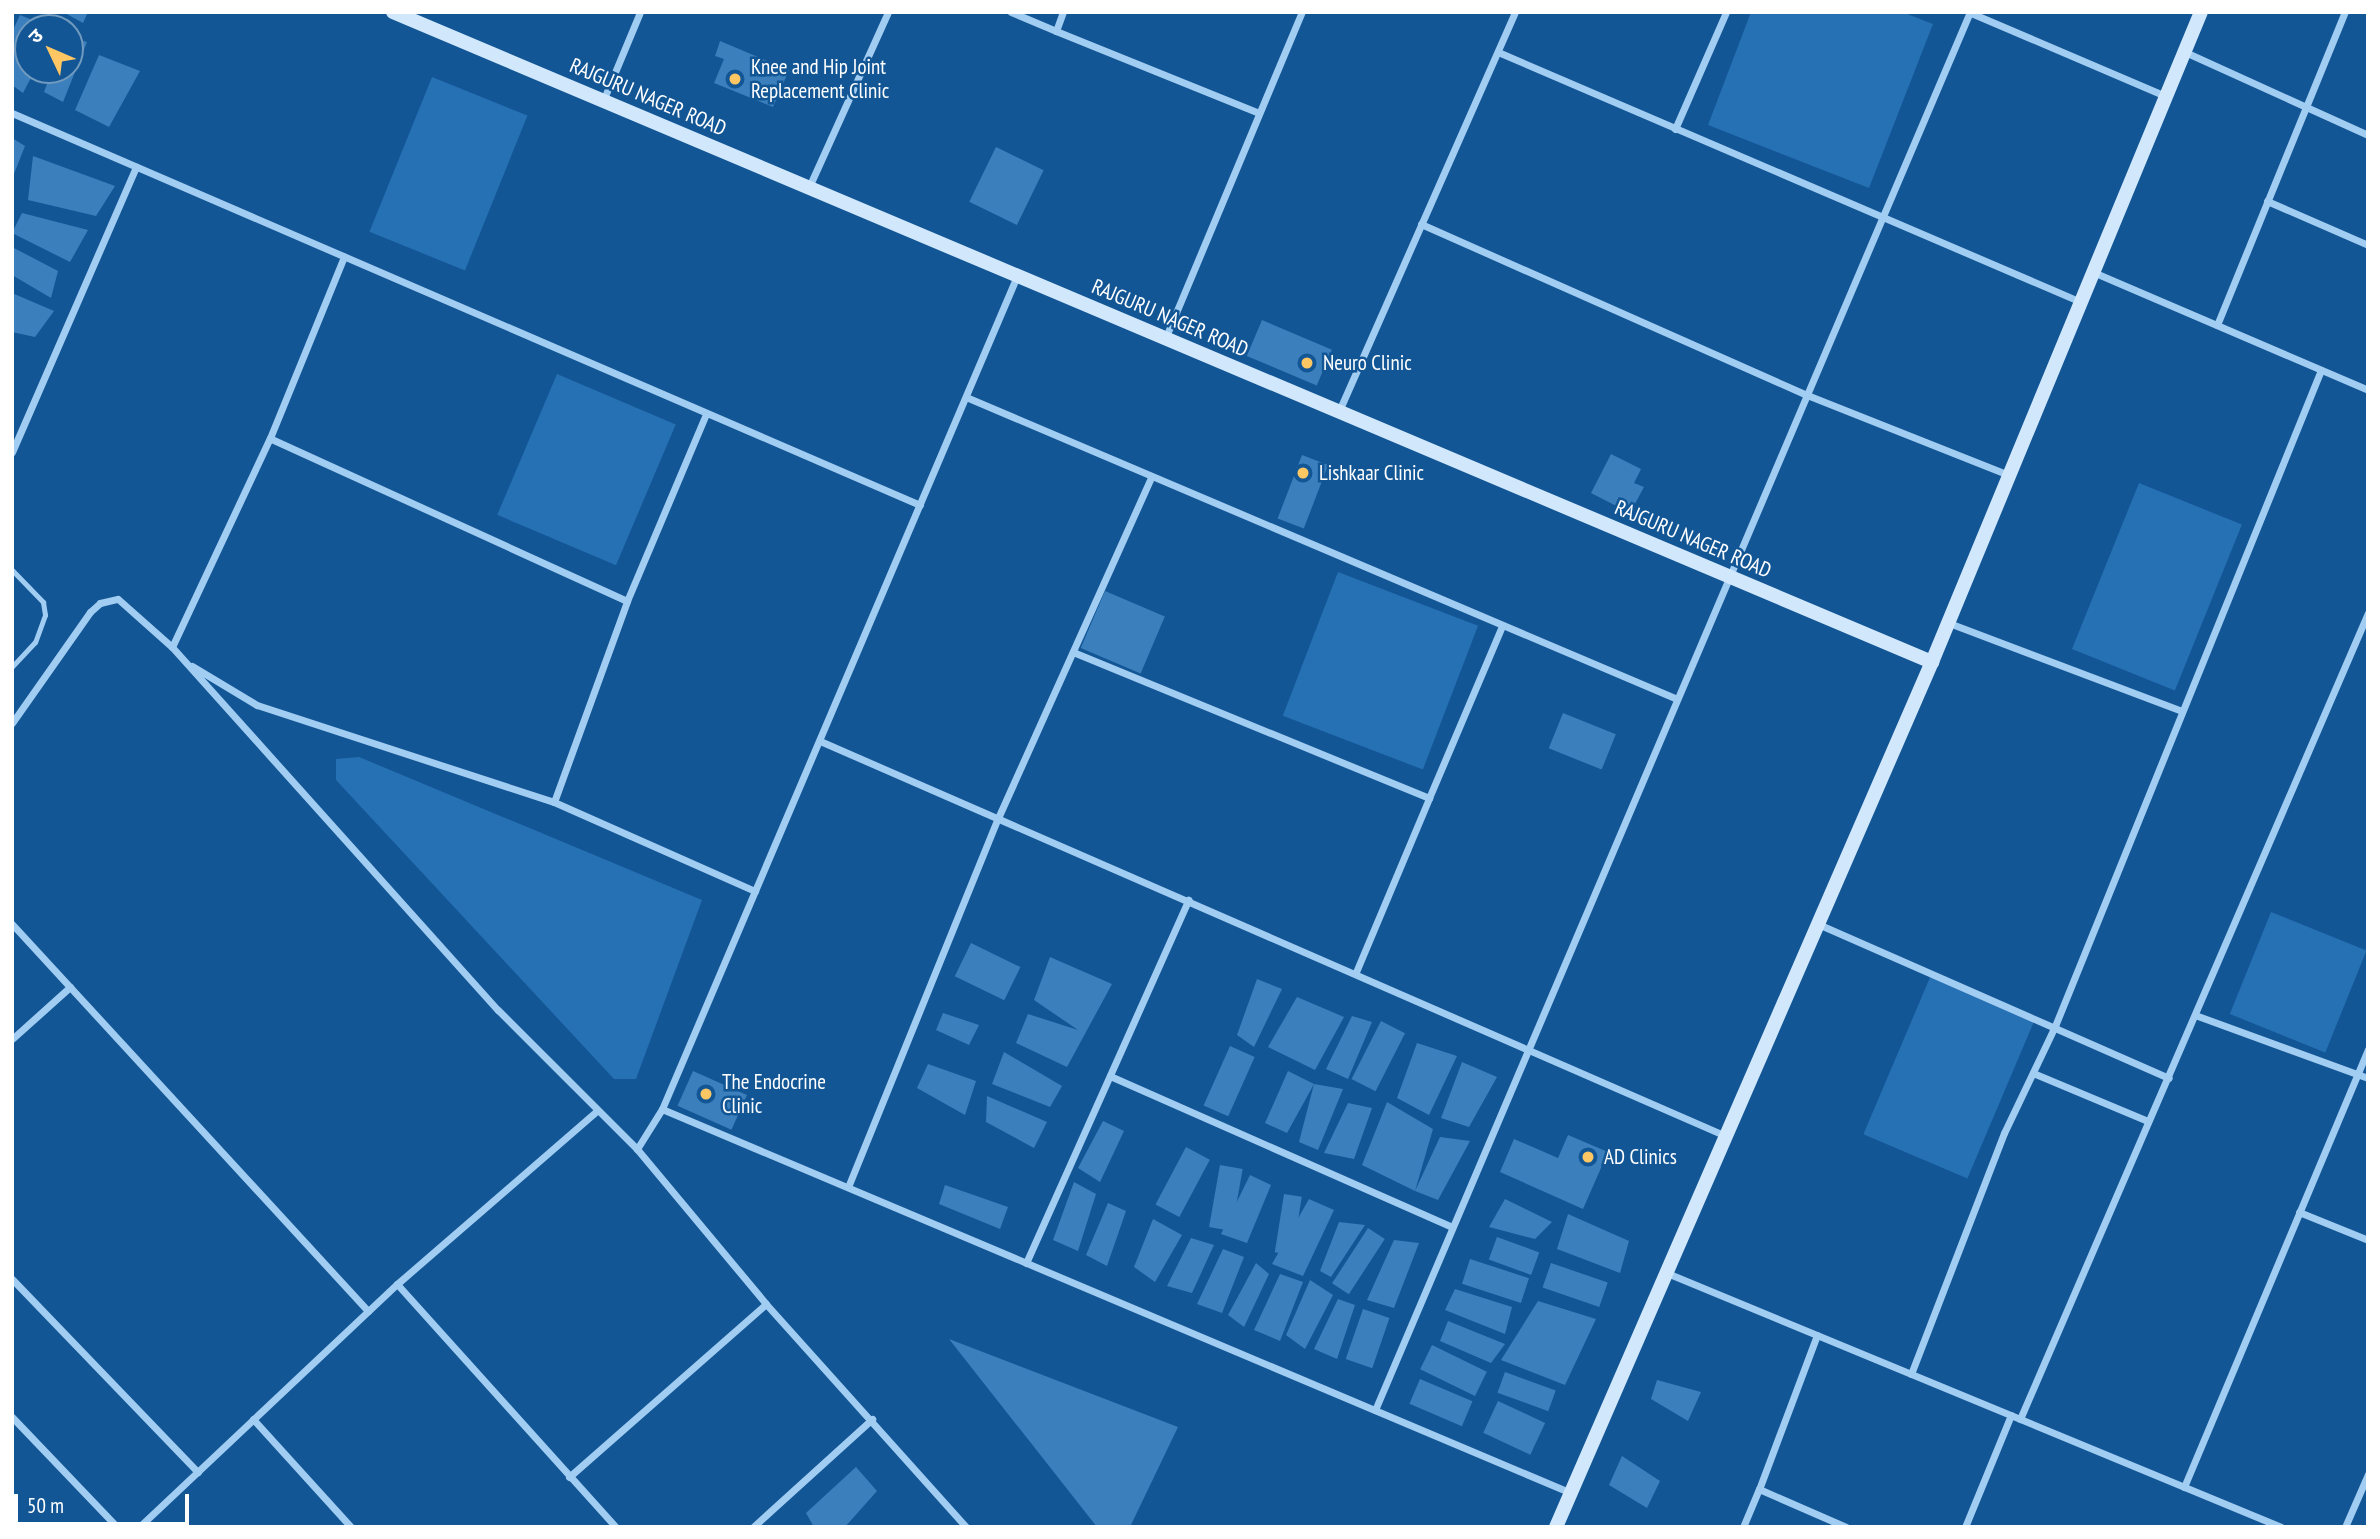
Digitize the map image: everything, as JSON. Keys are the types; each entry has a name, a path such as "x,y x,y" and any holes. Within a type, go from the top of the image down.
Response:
{"street":[{"name":"RAJGURU NAGER ROAD","path":"393,12 1932,662"},
{"path":"603,101 640,12"},
{"path":"809,188 888,12"},
{"path":"1011,12 1259,113"},
{"path":"1056,31 1063,12"},
{"path":"1165,339 1302,12"},
{"path":"1338,412 1515,12"},
{"path":"1675,129 1726,12"},
{"path":"1556,1527 1932,662 2201,12"},
{"path":"2217,325 2345,12"},
{"path":"1374,1410 1970,13 2166,96"},
{"path":"1498,52 2081,302"},
{"path":"2185,52 2305,110 2368,135"},
{"path":"12,113 920,505"},
{"path":"12,452 136,167"},
{"path":"2267,201 2367,242"},
{"path":"1421,224 1807,395 2009,475"},
{"path":"172,647 270,438 344,257"},
{"path":"2094,272 2368,390"},
{"path":"637,1149 662,1109 1017,276"},
{"path":"1911,1374 2004,1133 2055,1026 2321,370"},
{"path":"965,397 1677,699"},
{"path":"554,802 627,601 706,414"},
{"path":"270,438 627,601"},
{"path":"848,1187 998,818 1151,477"},
{"path":"12,723 100,603 118,598 172,647 499,1010 637,1149 766,1304 872,1419 966,1527"},
{"path":"2020,1419 2368,613"},
{"path":"1948,622 2182,711"},
{"path":"1356,972 1502,626"},
{"path":"1073,652 1429,798"},
{"path":"185,662 257,705 554,802 755,891"},
{"path":"820,741 1529,1047 1726,1136"},
{"path":"1026,1263 1188,900"},
{"path":"12,924 368,1311"},
{"path":"1818,924 2169,1078"},
{"path":"12,1039 70,987"},
{"path":"2194,1015 2368,1078"},
{"path":"2184,1487 2368,1049"},
{"path":"2032,1073 2148,1121"},
{"path":"1110,1076 1452,1227"},
{"path":"662,1109 1571,1493"},
{"path":"139,1527 397,1284 597,1111"},
{"path":"2298,1212 2368,1240"},
{"path":"1667,1273 2281,1527"},
{"path":"12,1279 198,1472"},
{"path":"397,1284 616,1527"},
{"path":"569,1476 766,1304"},
{"path":"1743,1527 1817,1335"},
{"path":"1965,1527 2011,1415"},
{"path":"12,1417 117,1527"},
{"path":"253,1419 351,1527"},
{"path":"753,1527 872,1419"},
{"path":"2345,1527 2368,1474"},
{"path":"1759,1489 1846,1527"}],"lane":[{"path":"12,570 43,602 45,615 35,642 12,667"}],"shaded area":[{"path":"1751,12 1902,12 1933,24 1869,188 1708,125"},
{"path":"432,77 527,116 465,270 369,232"},
{"path":"557,374 676,424 616,565 497,515"},
{"path":"2139,483 2242,525 2175,691 2072,649"},
{"path":"1338,572 1478,626 1423,770 1283,716"},
{"path":"359,757 702,900 636,1079 614,1079 336,780 336,759"},
{"path":"2271,912 2366,951 2325,1053 2230,1014"},
{"path":"1931,975 2035,1019 1967,1178 1863,1134"}],"building":[{"path":"63,12 88,12 84,21 84,14"},
{"path":"14,28 14,84 28,84 23,93 12,85"},
{"path":"720,41 789,70 773,107 714,83 724,59 715,56"},
{"path":"99,55 140,71 109,127 75,110"},
{"path":"47,84 70,84 63,102 44,92"},
{"path":"12,138 25,146 12,179"},
{"path":"996,147 1044,170 1017,225 969,202"},
{"path":"33,156 115,186 96,216 28,200"},
{"path":"22,213 88,230 70,262 12,233"},
{"path":"12,247 58,271 51,298 12,275"},
{"path":"12,293 54,311 35,337 12,332"},
{"path":"1262,320 1332,350 1317,386 1247,356"},
{"path":"1611,454 1641,469 1634,483 1644,487 1630,513 1591,493"},
{"path":"1302,455 1328,465 1304,529 1278,518"},
{"path":"1105,591 1165,616 1141,673 1081,648"},
{"path":"1563,713 1616,734 1602,770 1549,748"},
{"path":"971,943 1020,967 1004,1000 955,976"},
{"path":"1050,957 1112,984 1067,1067 1016,1043 1028,1014 1078,1030 1034,1000"},
{"path":"1257,979 1282,989 1254,1047 1237,1035"},
{"path":"1297,997 1344,1017 1315,1070 1268,1047"},
{"path":"943,1013 979,1025 969,1045 936,1030"},
{"path":"1352,1016 1372,1022 1348,1079 1326,1069"},
{"path":"1381,1021 1405,1033 1376,1091 1351,1079"},
{"path":"1417,1043 1457,1056 1429,1115 1397,1098"},
{"path":"1230,1046 1255,1057 1228,1116 1204,1105"},
{"path":"1004,1052 1062,1086 1050,1107 992,1084"},
{"path":"1462,1062 1497,1077 1469,1127 1441,1118"},
{"path":"928,1064 976,1081 965,1115 917,1088"},
{"path":"693,1071 747,1095 731,1130 678,1106"},
{"path":"1288,1071 1314,1084 1287,1133 1265,1123"},
{"path":"1314,1084 1343,1089 1318,1150 1299,1142"},
{"path":"987,1096 1047,1122 1034,1148 986,1122"},
{"path":"1387,1102 1433,1129 1415,1191 1362,1165"},
{"path":"1348,1103 1372,1108 1354,1159 1324,1153"},
{"path":"1103,1121 1124,1131 1100,1182 1078,1168"},
{"path":"1568,1135 1608,1152 1583,1209 1500,1172 1514,1139 1558,1158"},
{"path":"1440,1137 1470,1141 1438,1200 1415,1191"},
{"path":"1186,1147 1210,1160 1179,1217 1155,1204"},
{"path":"1220,1165 1243,1169 1232,1231 1209,1227"},
{"path":"1250,1175 1271,1185 1247,1243 1221,1234"},
{"path":"1074,1182 1096,1194 1078,1251 1053,1240"},
{"path":"945,1185 1008,1207 1000,1229 939,1204"},
{"path":"1284,1194 1302,1197 1293,1255 1275,1252"},
{"path":"1309,1199 1334,1210 1303,1276 1272,1264"},
{"path":"1505,1199 1552,1222 1535,1239 1489,1227"},
{"path":"1108,1203 1126,1211 1107,1266 1086,1255"},
{"path":"1568,1214 1629,1241 1620,1273 1557,1249"},
{"path":"1153,1219 1182,1235 1155,1282 1134,1267"},
{"path":"1339,1222 1365,1225 1331,1277 1320,1271"},
{"path":"1368,1228 1385,1239 1349,1294 1332,1283"},
{"path":"1497,1237 1539,1252 1531,1275 1489,1260"},
{"path":"1191,1238 1214,1245 1192,1293 1167,1286"},
{"path":"1394,1240 1419,1243 1394,1308 1367,1300"},
{"path":"1223,1249 1244,1257 1222,1313 1197,1304"},
{"path":"1470,1259 1529,1278 1521,1303 1462,1284"},
{"path":"1256,1263 1269,1274 1244,1327 1228,1315"},
{"path":"1551,1263 1608,1283 1599,1307 1543,1288"},
{"path":"1280,1274 1303,1282 1280,1341 1254,1330"},
{"path":"1310,1280 1333,1295 1305,1349 1286,1335"},
{"path":"1455,1289 1512,1307 1505,1334 1445,1310"},
{"path":"1338,1299 1355,1305 1337,1359 1314,1349"},
{"path":"1538,1301 1596,1319 1565,1385 1501,1360"},
{"path":"1363,1309 1389,1318 1372,1368 1346,1359"},
{"path":"1448,1321 1505,1344 1491,1363 1440,1341"},
{"path":"949,1339 1178,1427 1130,1527 1097,1527"},
{"path":"1432,1345 1487,1372 1475,1396 1420,1369"},
{"path":"1505,1372 1556,1390 1548,1411 1497,1393"},
{"path":"1420,1379 1472,1401 1462,1426 1409,1404"},
{"path":"1657,1380 1701,1392 1688,1421 1651,1399"},
{"path":"1498,1401 1545,1423 1530,1455 1483,1433"},
{"path":"1622,1456 1660,1481 1647,1508 1609,1485"},
{"path":"856,1467 877,1491 845,1527 814,1527 806,1513"}],"place":[{"name":"Knee and Hip Joint Replacement Clinic","path":"735,79"},
{"name":"Neuro Clinic","path":"1307,363"},
{"name":"Lishkaar Clinic","path":"1303,473"},
{"name":"The Endocrine Clinic","path":"706,1094"},
{"name":"AD Clinics","path":"1588,1157"}]}
